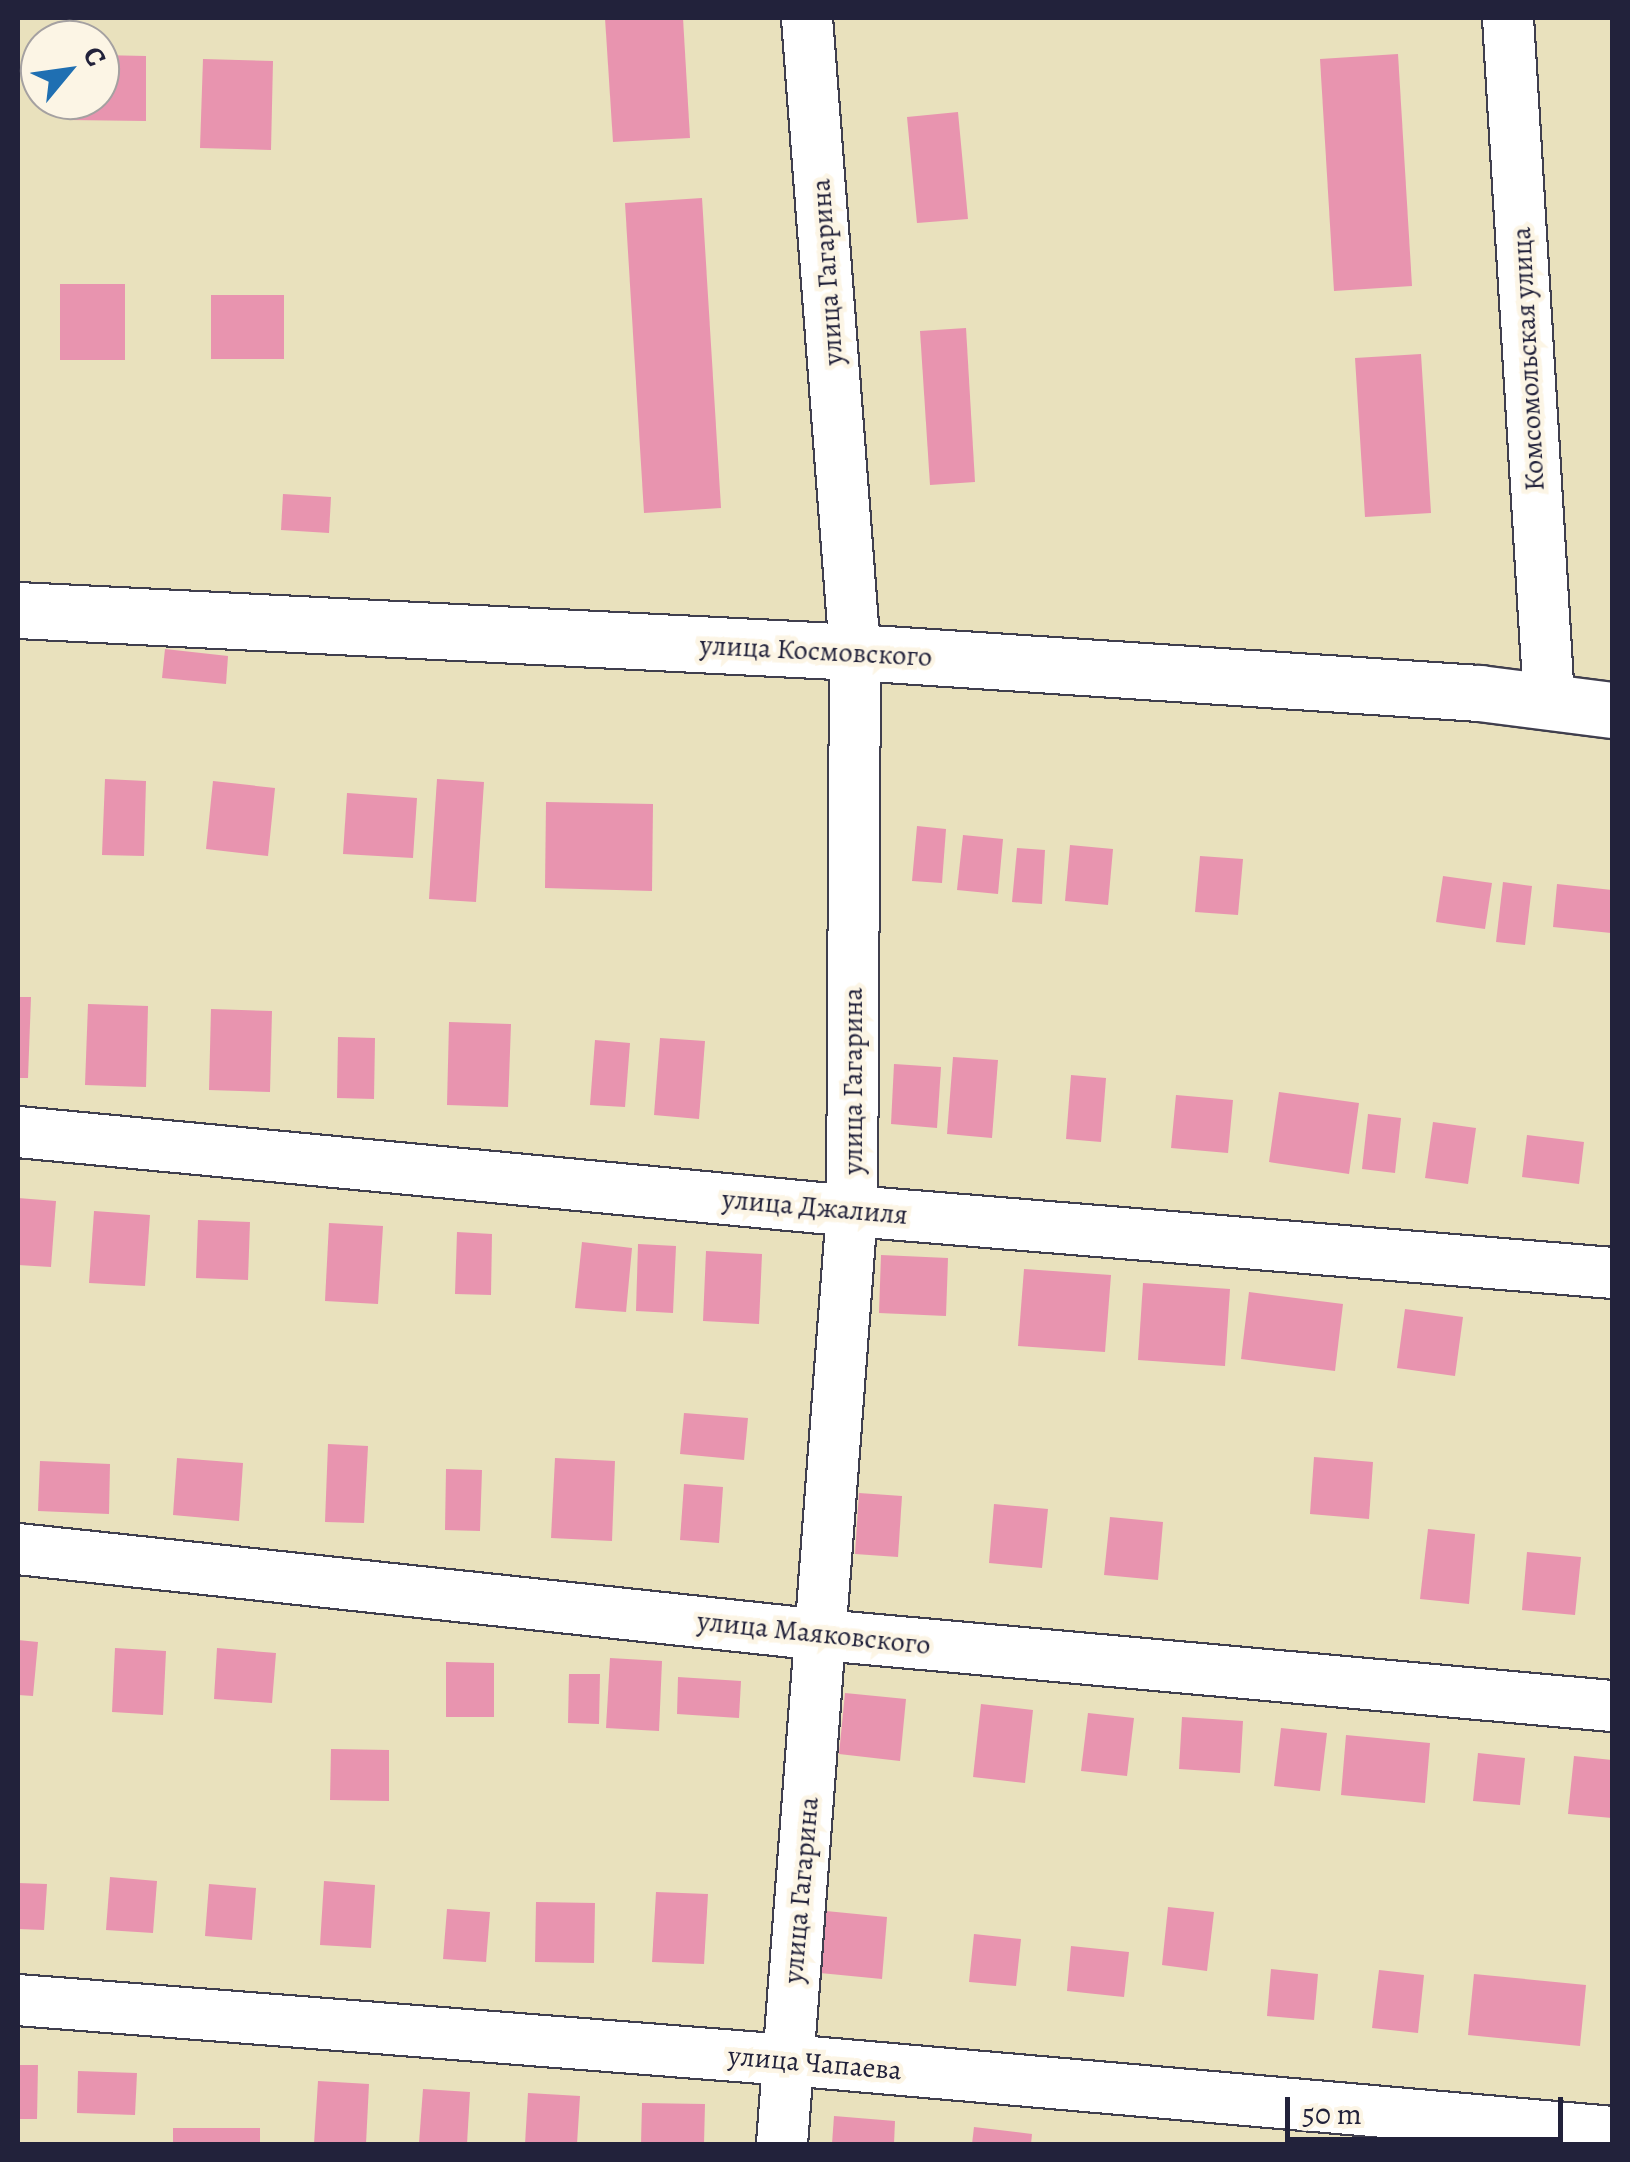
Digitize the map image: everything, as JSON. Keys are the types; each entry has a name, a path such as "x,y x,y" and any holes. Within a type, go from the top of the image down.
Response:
{"main road":[{"name":"улица Космовского","path":"18,610 856,652 1549,701 1612,710"}],"street":[{"name":"улица Гагарина","path":"782,2144 852,1212 856,652 807,18"},
{"name":"Комсомольская улица","path":"1508,18 1549,701"},
{"name":"улица Джалиля","path":"18,1132 852,1212 1612,1273"},
{"name":"улица Маяковского","path":"18,1549 822,1635 1612,1706"},
{"name":"улица Чапаева","path":"18,2000 788,2060 1612,2132"}],"building":[{"path":"605,18 683,18 690,138 613,142"},
{"path":"1398,54 1412,286 1334,291 1320,59"},
{"path":"120,55 146,56 146,121 69,120 120,120"},
{"path":"203,59 273,61 271,150 200,148"},
{"path":"958,112 968,219 917,223 907,117"},
{"path":"702,198 721,508 644,513 625,203"},
{"path":"60,284 125,284 125,360 60,360"},
{"path":"211,295 284,295 284,359 211,359"},
{"path":"966,328 975,482 930,485 920,331"},
{"path":"1421,354 1431,513 1365,517 1355,358"},
{"path":"283,494 331,497 329,533 281,530"},
{"path":"165,649 228,656 226,684 162,678"},
{"path":"105,779 146,781 144,856 102,855"},
{"path":"437,779 484,782 476,902 429,899"},
{"path":"213,781 275,788 268,856 206,849"},
{"path":"347,793 417,798 413,858 343,854"},
{"path":"546,802 653,804 652,891 545,888"},
{"path":"917,826 946,829 942,883 912,881"},
{"path":"963,835 1003,839 998,894 957,890"},
{"path":"1070,845 1113,849 1108,905 1065,901"},
{"path":"1017,848 1045,850 1042,904 1012,902"},
{"path":"1200,856 1243,859 1238,915 1195,912"},
{"path":"1443,876 1492,883 1485,929 1436,922"},
{"path":"1503,882 1532,886 1525,945 1496,942"},
{"path":"1557,884 1612,890 1611,933 1553,927"},
{"path":"18,997 31,997 28,1078 18,1078"},
{"path":"88,1004 148,1006 146,1087 85,1085"},
{"path":"211,1009 272,1011 270,1092 209,1090"},
{"path":"449,1022 511,1024 508,1107 447,1105"},
{"path":"338,1037 375,1038 374,1099 337,1098"},
{"path":"660,1038 705,1041 699,1119 654,1115"},
{"path":"595,1040 630,1043 625,1107 590,1105"},
{"path":"953,1057 998,1060 992,1138 947,1134"},
{"path":"894,1064 941,1067 937,1128 891,1124"},
{"path":"1071,1075 1106,1078 1101,1142 1066,1139"},
{"path":"1279,1092 1359,1103 1349,1174 1269,1162"},
{"path":"1176,1095 1233,1100 1228,1153 1171,1148"},
{"path":"1368,1114 1401,1118 1395,1173 1362,1169"},
{"path":"1433,1122 1476,1128 1468,1184 1425,1178"},
{"path":"1527,1135 1584,1142 1579,1184 1522,1177"},
{"path":"18,1198 56,1201 51,1267 18,1265"},
{"path":"94,1211 150,1215 145,1286 89,1283"},
{"path":"198,1220 250,1222 248,1280 196,1278"},
{"path":"329,1223 383,1226 378,1304 325,1301"},
{"path":"457,1232 492,1234 491,1295 455,1294"},
{"path":"582,1242 632,1248 626,1312 575,1308"},
{"path":"638,1244 676,1246 673,1313 636,1311"},
{"path":"706,1251 762,1254 759,1324 703,1321"},
{"path":"881,1255 948,1258 946,1316 879,1313"},
{"path":"1024,1269 1111,1275 1105,1352 1018,1346"},
{"path":"1143,1283 1230,1289 1225,1366 1138,1360"},
{"path":"1249,1292 1343,1304 1335,1371 1241,1359"},
{"path":"1405,1309 1463,1317 1455,1376 1397,1368"},
{"path":"684,1413 748,1418 744,1460 680,1454"},
{"path":"328,1444 368,1446 364,1523 325,1522"},
{"path":"1314,1457 1373,1462 1369,1519 1310,1514"},
{"path":"177,1458 243,1463 239,1521 173,1515"},
{"path":"555,1458 615,1461 612,1541 551,1538"},
{"path":"40,1461 110,1464 109,1514 38,1511"},
{"path":"446,1469 482,1470 480,1531 445,1530"},
{"path":"684,1484 723,1487 719,1543 680,1540"},
{"path":"859,1493 902,1496 898,1557 855,1554"},
{"path":"994,1504 1048,1509 1042,1568 989,1563"},
{"path":"1110,1517 1163,1522 1158,1580 1104,1575"},
{"path":"1428,1529 1475,1534 1469,1604 1420,1599"},
{"path":"1527,1552 1581,1557 1575,1615 1522,1610"},
{"path":"18,1640 38,1642 33,1696 18,1695"},
{"path":"115,1648 166,1651 163,1715 112,1712"},
{"path":"217,1648 276,1653 272,1703 214,1699"},
{"path":"610,1658 662,1661 659,1731 606,1728"},
{"path":"446,1662 494,1663 494,1717 446,1717"},
{"path":"569,1674 600,1674 599,1724 568,1723"},
{"path":"678,1677 741,1681 739,1718 677,1714"},
{"path":"845,1693 906,1699 900,1761 839,1754"},
{"path":"981,1704 1033,1710 1025,1783 973,1777"},
{"path":"1088,1713 1134,1718 1127,1776 1081,1771"},
{"path":"1182,1717 1243,1721 1240,1773 1179,1769"},
{"path":"1281,1728 1327,1733 1320,1791 1274,1786"},
{"path":"1346,1735 1430,1743 1425,1803 1341,1795"},
{"path":"331,1749 389,1750 389,1801 330,1800"},
{"path":"1478,1753 1525,1758 1520,1805 1473,1801"},
{"path":"1574,1756 1612,1760 1612,1818 1568,1814"},
{"path":"110,1877 157,1881 153,1933 106,1930"},
{"path":"324,1881 375,1885 371,1948 320,1945"},
{"path":"18,1883 47,1884 44,1930 18,1929"},
{"path":"209,1884 256,1888 252,1940 205,1936"},
{"path":"656,1892 708,1894 704,1964 652,1962"},
{"path":"536,1902 595,1903 594,1963 535,1962"},
{"path":"1168,1907 1214,1912 1207,1971 1162,1965"},
{"path":"447,1909 490,1912 486,1962 443,1959"},
{"path":"826,1911 887,1917 882,1979 820,1973"},
{"path":"974,1934 1021,1939 1016,1986 969,1982"},
{"path":"1071,1946 1129,1952 1124,1997 1067,1991"},
{"path":"1271,1969 1318,1974 1314,2020 1267,2016"},
{"path":"1379,1970 1424,1975 1418,2033 1372,2028"},
{"path":"1474,1974 1586,1985 1580,2046 1468,2035"},
{"path":"18,2065 38,2065 37,2119 18,2119"},
{"path":"78,2071 137,2073 135,2115 77,2113"},
{"path":"318,2081 369,2084 366,2144 314,2144"},
{"path":"423,2089 470,2092 467,2144 419,2143"},
{"path":"528,2093 580,2096 577,2144 525,2144"},
{"path":"642,2103 705,2104 704,2144 641,2144"},
{"path":"834,2116 895,2121 894,2144 832,2144"},
{"path":"974,2127 1032,2134 1031,2144 972,2144"},
{"path":"173,2128 260,2128 260,2144 173,2144"}]}
